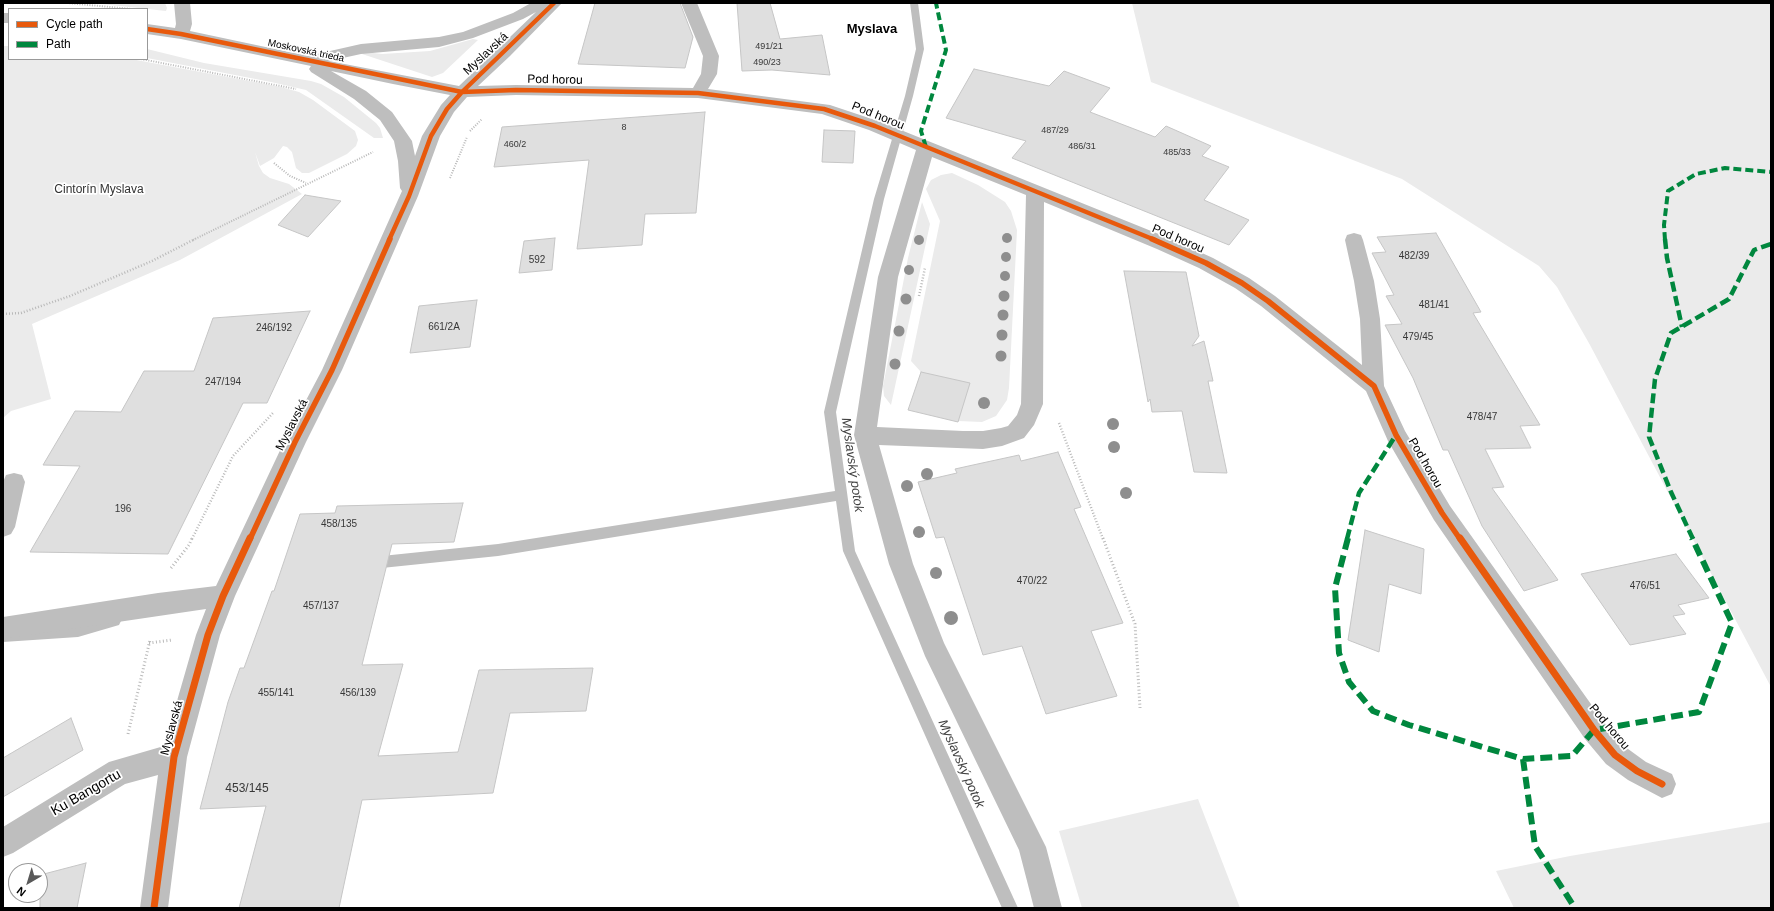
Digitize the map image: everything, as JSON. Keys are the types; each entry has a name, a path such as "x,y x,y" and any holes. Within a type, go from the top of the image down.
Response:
{"street":[{"path":"181,34 184,24 182,3"},
{"name":"Myslavská","path":"304,61 361,49 439,42 468,35 518,16 542,3"},
{"name":"Myslavská","path":"154,908 174,758 208,635 223,596 295,442 332,370 409,196 431,136 447,109 462,92 554,3"},
{"path":"689,3 711,56 710,74 698,93"},
{"name":"Moskovská trieda","path":"148,29 181,34 304,61 462,92"},
{"name":"Moskovská trieda","path":"304,61 360,95 386,116 403,141 407,161 409,196"},
{"name":"Pod horou","path":"462,92 516,90 698,93 824,109 875,126 1164,244 1206,263 1242,283 1374,386 1396,435 1442,513 1594,730 1615,755 1637,771 1662,784"},
{"path":"919,145 888,277 865,435 901,564 934,648 1032,847 1048,908"},
{"path":"865,435 983,440 1002,437 1016,432 1026,419 1032,404 1035,191"},
{"path":"1354,240 1364,281 1370,319 1374,386"},
{"path":"3,527 14,482"},
{"path":"3,628 158,604 223,596"},
{"name":"Ku Bangortu","path":"3,843 119,772 174,758"}],"path":[{"path":"68,3 121,8"},
{"path":"146,60 299,90"},
{"path":"449,181 469,132 485,115 508,105 516,90"},
{"path":"3,314 21,313 70,296 152,260 383,147 403,141"},
{"path":"274,163 290,176 307,183"},
{"path":"119,772 158,604 168,572 189,545 233,456 274,413"},
{"path":"1026,419 1059,423 1135,624 1140,708"}],"green space":[{"path":"92,3 165,3 167,8 166,11"},
{"path":"1132,3 1771,3 1771,687 1590,345 1557,287 1539,266 1402,179 1151,82"},
{"path":"473,39 478,40 443,73 432,77 362,54 365,52 382,54 430,51"},
{"name":"Cintorín Myslava","path":"3,46 8,46 8,60 136,60 281,87 299,92 313,100 355,131 358,140 356,146 347,154 309,173 302,173 296,168 292,152 287,147 283,146 274,158 260,166 255,152 259,166 263,173 270,178 289,184 302,194 180,260 32,324 51,399 11,411 3,418"},
{"path":"148,49 204,63 321,84 344,97 376,123 380,128 383,138 374,138 306,90 148,58"},
{"path":"952,173 978,185 1005,202 1011,211 1017,230 1009,388 1007,400 996,416 982,422 958,421 911,361 940,221 926,189 931,180 941,175"},
{"path":"922,202 930,224 891,405 884,396 883,386 908,258"},
{"path":"1198,799 1240,908 1082,908 1059,831"},
{"path":"1771,822 1771,908 1514,908 1496,871 1570,856"}],"building":[{"path":"595,3 680,3 693,37 685,68 578,64"},
{"path":"737,3 770,3 780,39 822,35 830,75 772,70 742,71"},
{"path":"974,69 1049,86 1064,71 1110,88 1090,112 1155,137 1166,126 1211,146 1202,156 1229,167 1204,200 1249,220 1229,245 1012,158 1026,141 946,118"},
{"path":"705,112 696,213 645,214 642,245 577,249 589,160 494,167 502,127"},
{"path":"824,130 855,131 853,163 822,162"},
{"path":"305,195 341,201 308,237 278,225"},
{"path":"1436,233 1481,312 1473,313 1540,425 1520,426 1531,448 1485,449 1504,487 1492,488 1558,580 1524,591 1482,526 1448,450 1443,450 1413,378 1385,325 1402,324 1386,296 1394,295 1372,253 1386,252 1377,237"},
{"path":"555,238 552,270 519,273 524,241"},
{"path":"1124,271 1186,272 1199,336 1192,346 1204,341 1213,381 1208,381 1227,473 1194,472 1182,411 1152,412 1150,399 1148,402"},
{"path":"477,300 470,347 410,353 419,306"},
{"path":"310,311 267,403 243,403 168,554 30,552 80,466 43,465 75,411 121,412 144,371 194,371 213,318"},
{"path":"921,372 970,383 958,422 908,410"},
{"path":"1058,452 1081,507 1074,509 1123,623 1091,631 1117,696 1046,714 1022,646 983,655 944,537 936,538 918,482 957,473 955,469 1019,455 1021,461"},
{"path":"463,503 454,542 392,544 362,665 403,664 378,756 458,752 479,670 593,668 586,711 510,713 493,793 362,800 339,908 239,908 266,806 200,809 228,702 240,668 244,668 272,591 274,591 300,514 335,513 337,506"},
{"path":"1365,530 1424,549 1421,594 1389,584 1379,652 1348,640"},
{"path":"1676,554 1709,598 1678,605 1685,614 1673,616 1686,634 1630,645 1581,574"},
{"path":"71,718 83,750 3,797 3,758"},
{"path":"86,863 77,908 40,908 40,903 48,903 48,873"}],"waterway":[{"name":"Myslavský potok","path":"841,495 830,412 879,199 909,96 920,49 914,3"},
{"path":"372,563 498,550 841,495"},
{"name":"Myslavský potok","path":"841,495 849,551 1010,908"},
{"path":"3,636 78,631 114,621"}],"marked path":[{"path":"926,147 921,131 946,50 936,3"},
{"path":"1682,327 1667,258 1664,225 1668,191 1696,174 1725,168 1771,172"},
{"path":"1396,435 1359,493 1335,588 1339,653 1349,682 1373,711 1409,725 1523,759 1572,756 1594,730 1699,712 1732,623 1671,492 1649,437 1655,379 1671,333 1729,299 1754,250 1771,244"},
{"path":"1523,759 1535,846 1575,908"}],"cycle path":[{"path":"154,908 174,757 208,635 223,596 295,442 332,370 409,196 431,136 447,109 462,92 554,3"},
{"path":"148,29 181,34 393,79 462,92 516,90 698,93 824,109 875,126 1164,244 1206,263 1242,283 1268,301 1374,386 1396,435 1442,513 1594,730 1615,755 1637,771 1662,784"}],"district":[{"name":"Myslava","path":"872,29"}]}
